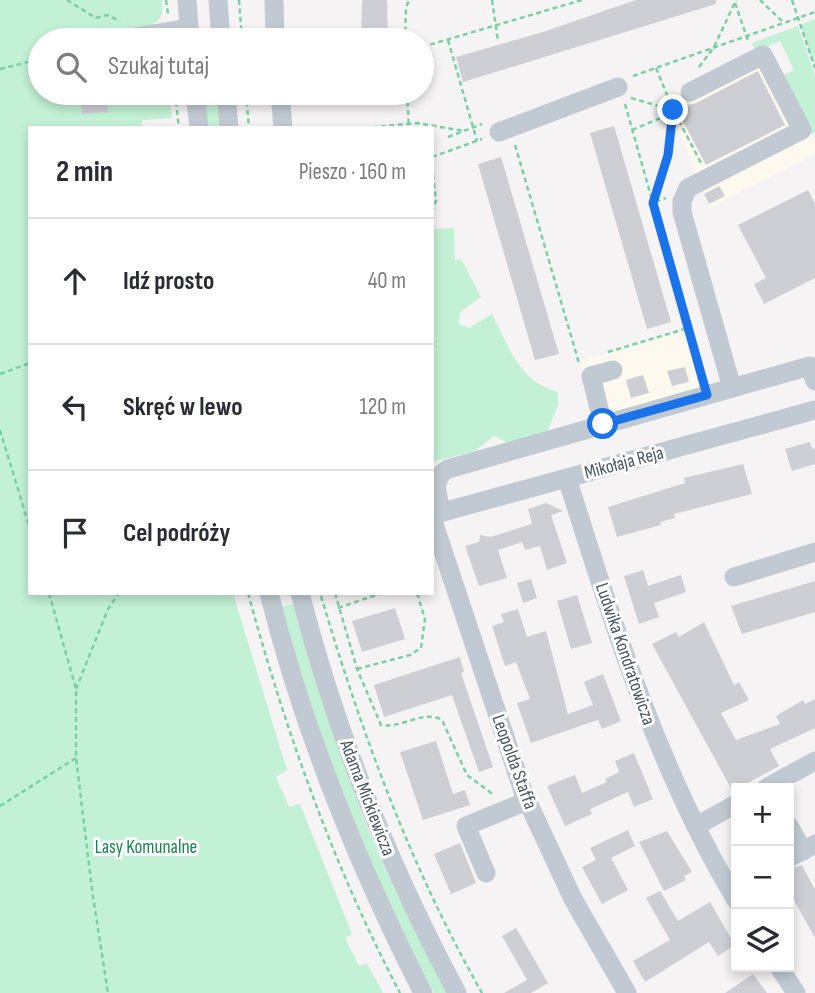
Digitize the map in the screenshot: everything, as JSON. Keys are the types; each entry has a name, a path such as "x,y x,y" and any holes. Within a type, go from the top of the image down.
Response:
{"street":[{"path":"274,0 275,28"},
{"path":"164,28 189,21 218,6 220,28"},
{"path":"690,92 763,55 802,130 688,188 683,195 682,212 732,388"},
{"path":"504,130 618,88"},
{"path":"196,105 199,126"},
{"path":"227,105 229,126"},
{"path":"281,105 283,126"},
{"path":"603,424 590,366 607,361"},
{"name":"Leopolda Staffa","path":"627,993 569,890 527,801 435,515 436,484 439,475 447,469 810,366 815,381"},
{"name":"Mikołaja Reja","path":"435,515 815,410"},
{"name":"Ludwika Kondratowicza","path":"566,478 630,673 658,745 696,826 731,887"},
{"path":"734,577 815,551"},
{"name":"Adama Mickiewicza","path":"270,595 312,738 335,800 357,856 423,993"},
{"name":"Adama Mickiewicza","path":"301,595 329,695 374,820 418,918 457,993"},
{"path":"776,783 815,761"},
{"path":"486,873 466,826 527,801"},
{"path":"696,826 731,807"},
{"path":"782,972 796,993"}],"path":[{"path":"67,0 96,18 107,15 126,23 127,28"},
{"path":"239,0 242,28"},
{"path":"405,28 406,8 410,0"},
{"path":"492,0 498,41"},
{"path":"434,44 582,0"},
{"path":"760,0 785,23"},
{"path":"792,0 815,68"},
{"path":"735,1 747,37"},
{"path":"700,65 714,47 735,1"},
{"path":"618,88 622,81 815,12"},
{"path":"448,40 477,141"},
{"path":"0,69 28,62"},
{"path":"656,68 674,111 709,177"},
{"path":"674,111 622,96 707,395"},
{"path":"176,105 179,126"},
{"path":"247,105 249,126"},
{"path":"408,105 409,126 432,124 465,131"},
{"path":"632,131 674,111"},
{"path":"653,203 668,155 674,111"},
{"path":"448,137 491,122 504,130 577,361"},
{"path":"434,156 504,130"},
{"path":"434,184 434,206"},
{"path":"653,203 674,194 683,195"},
{"path":"607,361 688,328"},
{"path":"577,361 590,366"},
{"path":"577,361 590,366"},
{"path":"0,374 28,364"},
{"path":"0,430 28,522"},
{"path":"50,595 76,689 76,758 108,993"},
{"path":"76,689 108,609 118,595"},
{"path":"321,595 348,685 393,808 442,918 482,993"},
{"path":"335,595 357,669 381,725 399,725 426,716 442,720 467,775 496,796"},
{"path":"338,608 376,595"},
{"path":"357,669 410,656 421,648 425,619 418,595"},
{"path":"0,806 76,758"}],"shaded area":[{"path":"766,48 815,141 815,154 709,208 665,96"},
{"path":"686,331 702,385 595,418 580,361"}],"green space":[{"name":"Lasy Komunalne","path":"0,0 162,0 159,19 151,25 139,28 28,28 28,105 170,105 172,118 142,120 142,126 28,126 28,595 234,595 287,770 276,777 289,807 300,804 352,934 345,938 359,966 367,964 383,993 0,993"},
{"path":"815,19 815,68 800,25"},
{"path":"798,26 815,76 815,132 810,134 781,76 794,70 780,41 756,52 752,43"},
{"path":"206,105 217,105 219,126 208,126"},
{"path":"454,228 455,260 461,259 481,297 460,312 459,324 469,328 492,314 524,371 545,387 558,392 558,405 547,433 508,443 494,436 475,451 434,461 434,229"},
{"path":"294,604 362,814 402,905 448,993 434,993 388,900 347,804 312,707 281,607"}],"building":[{"path":"362,0 387,0 388,28 361,28"},
{"path":"636,0 716,0 716,4 463,82 456,57 543,32"},
{"path":"758,71 785,125 706,165 676,108 696,103"},
{"path":"81,105 108,105 108,112 82,114"},
{"path":"614,126 671,322 647,329 590,133"},
{"path":"501,157 559,354 535,360 478,164"},
{"path":"719,186 725,196 709,204 704,194"},
{"path":"808,190 815,204 815,278 764,304 754,284 766,278 738,225"},
{"path":"685,367 689,382 672,386 667,371"},
{"path":"643,375 649,393 631,398 626,380"},
{"path":"810,442 812,449 815,448 815,464 792,471 785,449"},
{"path":"743,464 752,494 674,514 675,518 660,522 661,525 617,537 608,507 685,483 684,478"},
{"path":"546,503 563,511 551,515 567,563 547,570 540,546 525,550 522,542 498,550 507,578 479,586 465,546 479,542 480,535 491,537 532,524 528,509"},
{"path":"643,570 648,586 681,575 686,592 654,603 659,617 639,624 624,576"},
{"path":"531,579 537,598 523,603 517,583"},
{"path":"815,581 815,612 742,634 731,606"},
{"path":"577,595 592,643 571,649 557,601"},
{"path":"395,608 405,639 362,652 352,621"},
{"path":"518,609 527,637 546,631 568,714 593,705 584,682 603,674 621,721 602,729 598,720 531,743 517,703 530,699 516,662 505,666 492,626 504,622 501,614"},
{"path":"704,622 734,685 739,682 749,700 721,713 736,740 780,724 776,716 803,700 805,704 815,699 815,728 770,749 779,766 748,783 731,783 731,788 652,644 676,632 679,637"},
{"path":"460,657 464,672 461,673 493,767 479,772 452,695 384,717 374,685"},
{"path":"436,741 453,794 465,790 470,805 423,820 400,752"},
{"path":"634,753 653,799 634,807 628,792 590,809 592,814 565,826 547,786 575,775 582,793 607,782 605,779 619,772 615,761"},
{"path":"628,830 635,846 611,858 628,890 602,904 582,867 596,860 590,848"},
{"path":"667,831 692,872 684,876 686,880 664,891 639,842"},
{"path":"460,843 476,883 451,894 434,854"},
{"path":"802,865 815,890 815,938 794,900 794,868"},
{"path":"660,891 678,921 710,902 731,938 731,948 718,956 709,942 645,982 633,961 670,940 646,898"},
{"path":"516,928 548,983 531,993 504,993 527,980 502,936"},
{"path":"753,974 767,993 725,993"}],"route":[{"path":"603,424 707,395 653,203 668,155 674,123 673,110"}]}
